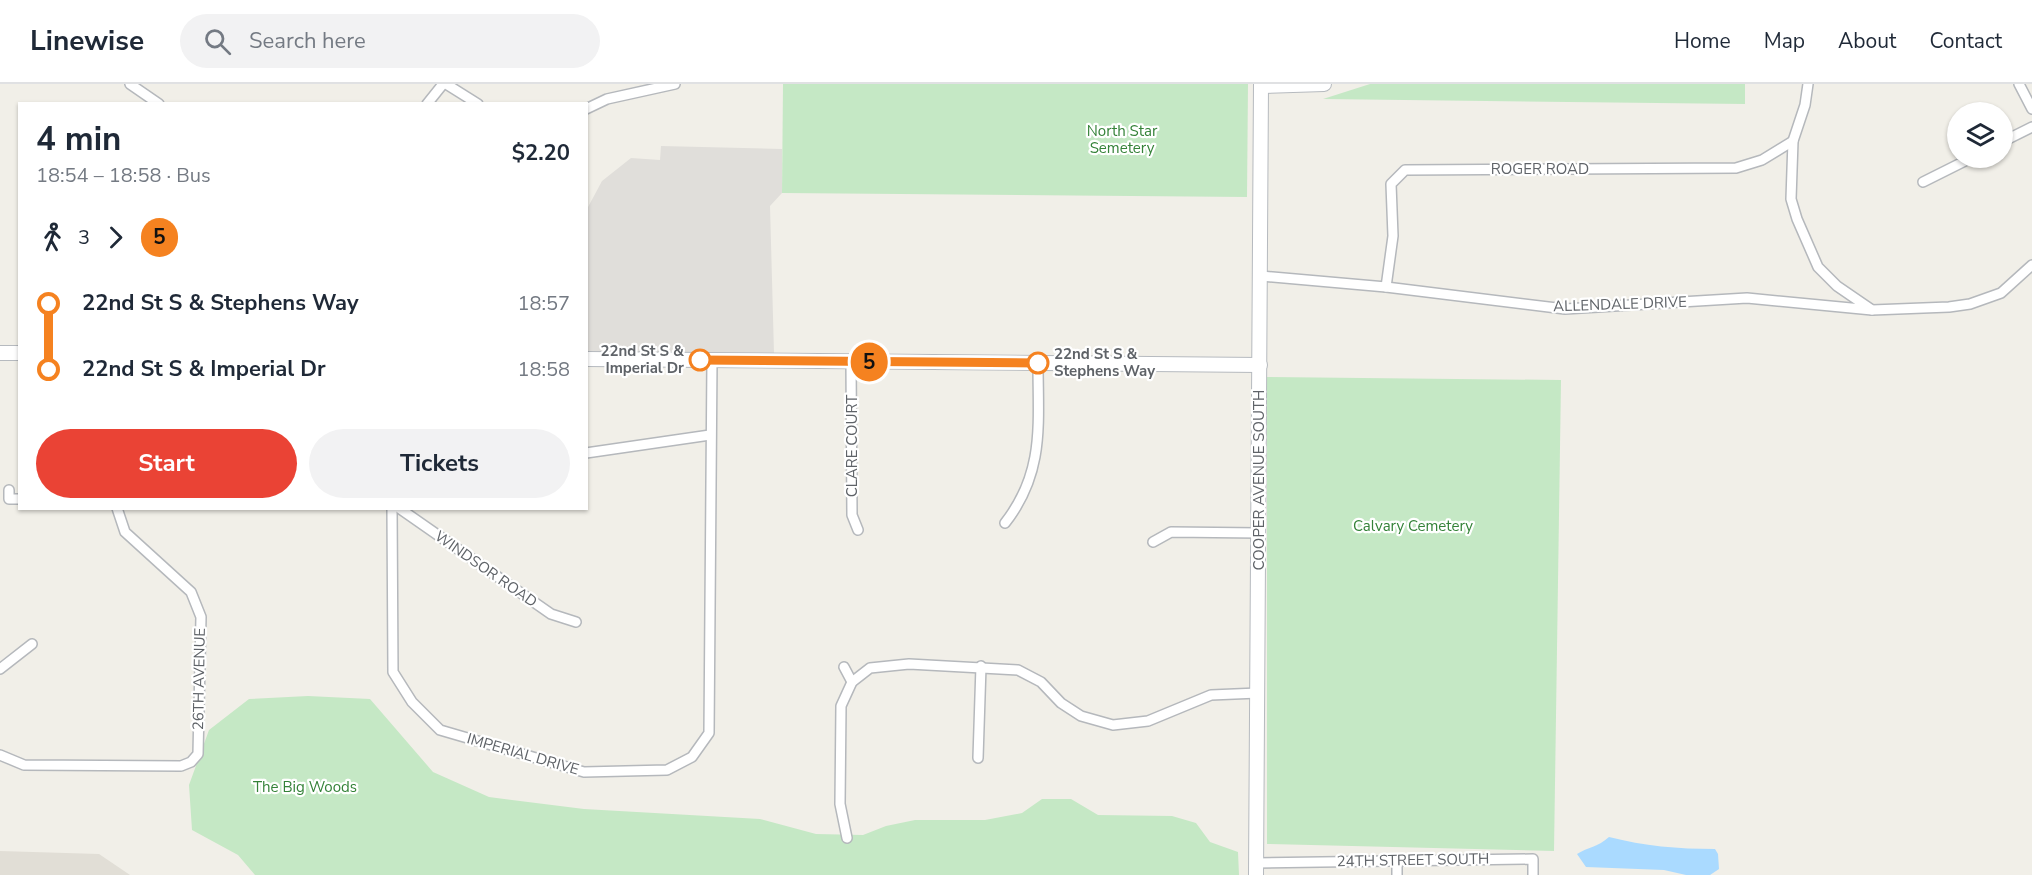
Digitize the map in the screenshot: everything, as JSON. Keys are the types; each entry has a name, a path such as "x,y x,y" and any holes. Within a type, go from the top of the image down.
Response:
{"street":[{"path":"130,84 156,102"},
{"path":"429,102 445,84 475,102"},
{"path":"588,108 607,99 675,84"},
{"path":"1261,85 1324,84"},
{"path":"1808,84 1805,105 1793,141 1791,199 1797,219 1818,267 1837,286 1872,310"},
{"path":"2019,84 2032,109"},
{"name":"COOPER AVENUE SOUTH","path":"1256,869 1261,85"},
{"path":"2013,136 2032,127"},
{"name":"ROGER ROAD","path":"1386,287 1393,236 1391,184 1405,170 1736,168 1762,160 1793,141"},
{"path":"1923,182 1951,168"},
{"name":"ALLENDALE DRIVE","path":"1261,276 1386,287 1565,309 1747,298 1872,310 1919,309 1970,304 2001,293 2032,265"},
{"path":"0,353 18,353"},
{"path":"588,359 1260,365"},
{"name":"IMPERIAL DRIVE","path":"392,510 393,672 412,702 440,730 584,772 667,770 692,757 709,733 712,360"},
{"name":"CLARE COURT","path":"851,361 852,515 858,530"},
{"path":"1005,523 1022,502 1037,450 1038,363"},
{"path":"588,453 710,435"},
{"path":"9,490 9,499 18,499"},
{"name":"26TH AVENUE","path":"0,755 24,765 181,766 191,762 198,754 201,617 191,592 124,532 118,510"},
{"name":"WINDSOR ROAD","path":"402,510 551,614 576,622"},
{"path":"1153,542 1171,532 1259,533"},
{"path":"0,669 32,644"},
{"path":"847,838 840,804 840,715 845,692 852,682 870,668 885,665 981,666 1018,670 1041,682 1061,703 1081,716 1113,725 1148,721 1211,695 1258,693"},
{"path":"978,758 981,666"},
{"path":"844,667 852,682"},
{"name":"24TH STREET SOUTH","path":"1256,869 1397,860 1533,859 1533,875"},
{"path":"1397,860 1397,875"}],"shaded area":[{"path":"661,146 782,149 782,193 770,206 774,353 588,353 588,207 602,181 631,158 660,160"},
{"path":"0,851 99,854 130,875 0,875"}],"green space":[{"name":"North Star Semetery","path":"783,84 1248,84 1247,197 782,193"},
{"path":"1370,84 1745,84 1745,104 1323,99"},
{"name":"Calvary Cemetery","path":"1267,377 1561,380 1554,851 1267,844"},
{"name":"The Big Woods","path":"308,696 370,699 433,772 489,797 584,809 760,819 816,834 863,835 886,826 915,820 985,820 1022,813 1042,799 1071,799 1098,815 1172,816 1196,823 1210,842 1238,852 1239,875 255,875 238,855 192,830 189,785 209,730 249,699"}],"water":[{"path":"1609,837 1661,846 1715,849 1718,854 1719,869 1710,875 1686,875 1664,870 1586,867 1577,854"}],"bus line":[{"name":"5","path":"700,360 1038,363"}],"place":[{"name":"22nd St S & Imperial Dr","path":"700,360"},
{"name":"22nd St S & Stephens Way","path":"1038,363"}]}
